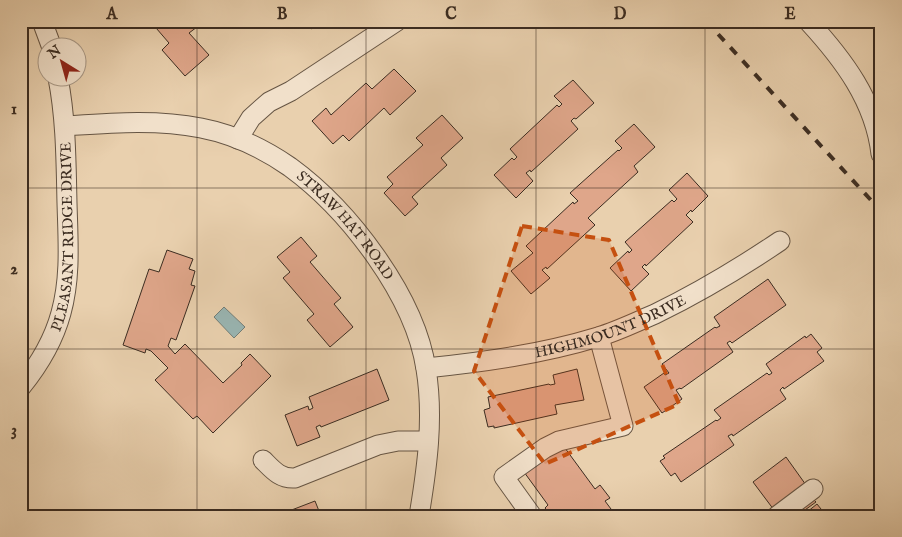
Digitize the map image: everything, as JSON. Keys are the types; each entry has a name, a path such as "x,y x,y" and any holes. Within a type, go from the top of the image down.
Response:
{"street":[{"path":"42,21 48,38"},
{"path":"238,139 251,118 269,102 291,91 397,21"},
{"path":"808,21 842,61 859,86 872,114 881,154"},
{"name":"PLEASANT RIDGE DRIVE","path":"21,387 50,341 61,314 68,278 65,126 59,88"},
{"name":"STRAW HAT ROAD","path":"65,126 127,122 170,123 202,128 238,139 290,167 315,188 341,215 367,245 404,302 416,332 426,368 430,397 428,441 418,516"},
{"name":"HIGHMOUNT DRIVE","path":"426,368 504,358 599,337 636,323 678,302 741,267 780,241"},
{"path":"532,516 504,477 545,448 559,441 623,426 599,337"},
{"path":"263,460 276,473 288,478 295,478 378,445 398,441 428,441"},
{"path":"777,516 813,489"}],"highlighted area":[{"path":"522,226 609,240 679,404 545,464 474,371"}],"water":[{"path":"224,307 245,327 234,338 214,317"}],"building":[{"path":"150,21 192,21 197,27 189,33 209,55 185,76 162,50 169,43"},
{"path":"301,21 318,21 312,29"},
{"path":"394,69 416,91 390,115 384,108 349,141 343,135 333,144 312,121 326,108 331,115 366,83 372,89"},
{"path":"573,80 594,103 576,119 574,118 571,121 578,129 531,172 530,170 526,173 533,181 516,198 494,175 512,158 514,160 517,157 510,149 557,105 559,107 562,104 554,96"},
{"path":"442,115 463,138 441,158 447,165 412,197 418,204 405,216 384,193 393,184 387,177 423,145 416,138"},
{"path":"634,124 655,147 634,166 638,172 588,218 595,225 547,269 546,267 542,270 550,278 531,294 511,271 533,253 526,246 573,202 574,204 578,201 570,193 622,148 615,141"},
{"path":"687,173 708,196 692,212 691,210 686,215 693,222 646,266 645,264 642,267 649,274 631,291 610,268 628,251 629,253 632,250 625,242 672,200 674,202 677,199 669,190"},
{"path":"301,237 317,256 310,262 341,298 334,304 353,327 330,347 307,320 314,314 283,278 290,272 277,257"},
{"path":"167,250 193,259 189,269 195,271 191,285 195,286 176,340 171,338 168,346 175,354 185,344 223,383 242,365 241,363 250,354 271,376 213,433 197,416 193,419 155,380 168,368 151,351 146,349 145,353 123,345 149,269 159,272"},
{"path":"768,279 786,305 732,343 730,341 727,343 733,352 681,389 676,390 682,399 662,413 644,387 664,373 665,375 669,373 662,364 715,327 720,326 714,317"},
{"path":"811,334 822,348 817,352 824,361 780,390 786,399 733,436 732,434 728,436 734,445 681,482 675,473 671,476 660,461 665,458 663,456 721,418 714,410 767,373 769,375 772,373 766,364 805,336 806,338"},
{"path":"377,369 389,400 321,427 320,425 316,427 320,437 297,446 285,415 308,406 309,410 313,408 309,397"},
{"path":"577,369 584,400 555,405 557,414 494,428 494,426 488,427 484,410 490,408 488,397 555,384 553,375"},
{"path":"562,444 595,489 600,485 610,498 605,501 611,509 601,516 556,516 553,511 550,514 545,508 548,505 524,472"},
{"path":"786,457 806,485 774,510 753,482"},
{"path":"812,498 816,502 798,515 794,511"},
{"path":"315,501 321,516 276,516"},
{"path":"817,504 821,509 812,516 802,516"}],"railway":[{"path":"706,21 881,211"}]}
